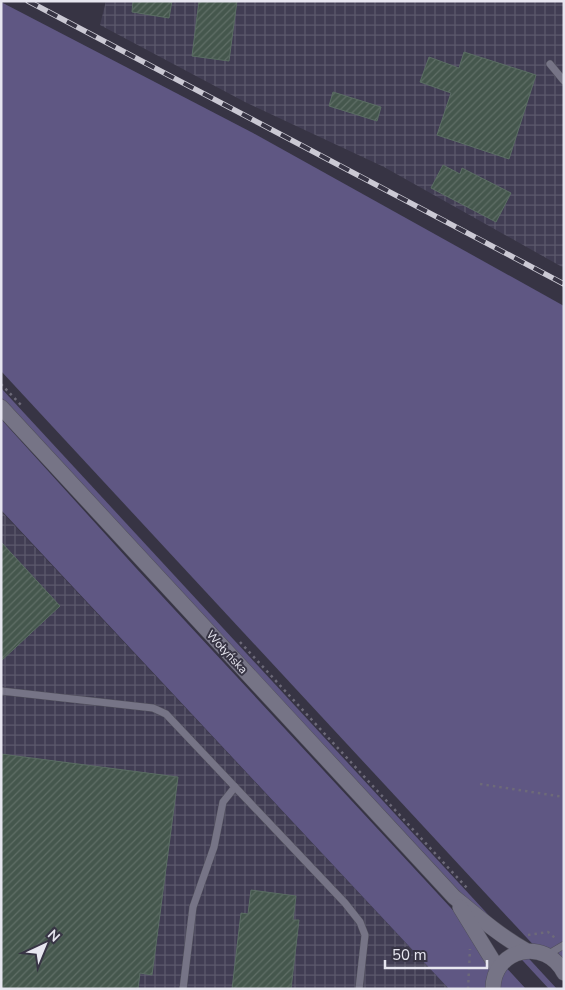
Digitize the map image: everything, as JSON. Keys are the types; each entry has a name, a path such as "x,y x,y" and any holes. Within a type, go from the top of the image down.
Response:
{"main road":[{"name":"Wołyńska","path":"1,408 454,897 498,933 527,951 536,951 546,955"},
{"name":"Wołyńska","path":"454,897 498,969"},
{"path":"493,989 494,977 498,969 510,956 527,951"},
{"path":"546,955 558,964 563,971"}],"lane":[{"path":"550,64 564,81"},
{"path":"1,690 153,708 166,714 345,903 360,922 365,935 359,989"},
{"path":"183,989 193,907 214,847 223,802 235,787"},
{"path":"546,955 563,945"}],"path":[{"path":"1,384 21,406"},
{"path":"235,637 472,893"},
{"path":"480,784 564,797"},
{"path":"522,936 548,932 563,945"}],"shaded area":[{"path":"106,1 564,1 564,268 384,167 245,102 100,25"},
{"path":"1,2 253,133 564,306 564,978 1,371"},
{"path":"1,388 557,989 549,989 1,397"},
{"path":"1,419 136,568 526,989 449,989 1,510"},
{"path":"1,511 449,989 1,989"}],"building":[{"path":"133,1 172,1 169,18 132,12"},
{"path":"199,1 237,1 229,61 192,56"},
{"path":"464,52 536,75 509,159 437,135 451,93 420,82 429,57 459,68"},
{"path":"333,92 381,107 377,121 329,106"},
{"path":"443,165 460,174 462,168 511,193 496,222 431,188"},
{"path":"1,542 60,606 1,661"},
{"path":"1,754 178,777 152,975 140,973 138,989 1,989"},
{"path":"251,890 296,896 293,920 299,920 291,989 232,989 241,913 248,914"}],"railway":[{"path":"28,1 564,284"}]}
